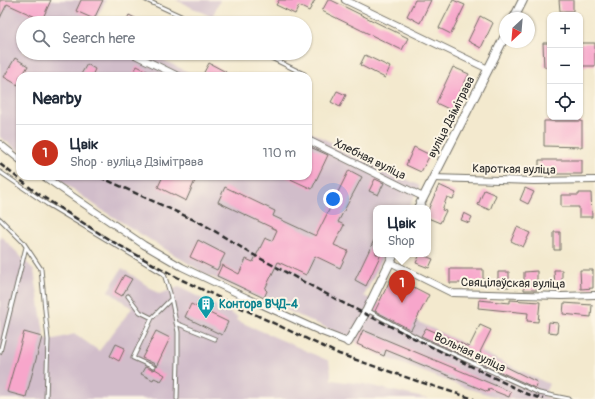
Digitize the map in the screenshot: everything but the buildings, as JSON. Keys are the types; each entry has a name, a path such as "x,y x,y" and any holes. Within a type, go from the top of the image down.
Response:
{"street":[{"path":"345,0 488,69"},
{"path":"517,12 522,0"},
{"name":"вуліца Дзімітрава","path":"419,205 499,48"},
{"path":"145,60 170,72"},
{"name":"Хлебная вуліца","path":"312,142 423,197"},
{"path":"0,144 16,157"},
{"name":"Кароткая вуліца","path":"433,178 534,181 595,180"},
{"path":"49,180 144,246 182,267 307,325 348,342 367,310 392,257"},
{"name":"Свяцілаўская вуліца","path":"390,262 452,293 562,296 595,295"}],"lane":[{"path":"146,0 181,16"},
{"path":"275,60 300,72"},
{"path":"0,172 75,222 158,272 164,274 178,332 177,399"},
{"path":"0,219 23,242 41,269 48,340 46,399"},
{"path":"0,352 26,247"},
{"path":"128,296 140,312 152,318"},
{"path":"153,367 133,358 152,318 171,299"},
{"name":"Вольная вуліца","path":"367,310 420,339 539,393 569,399"},
{"path":"176,323 215,339"}],"shaded area":[{"path":"0,0 106,0 98,16 16,16 16,60 163,60 188,72 16,72 16,149 0,137"},
{"path":"176,0 220,0 212,16"},
{"path":"312,133 420,186 410,205 373,205 373,257 384,257 364,296 549,384 543,396 558,399 503,399 463,387 379,355 343,335 207,275 102,210 60,180 312,180"},
{"path":"0,235 34,270 45,340 75,334 99,351 132,308 108,291 122,268 159,294 179,287 238,317 236,320 329,361 331,380 364,384 428,399 0,399"}],"railway":[{"path":"0,164 16,177"},
{"path":"20,180 37,193 108,239 182,280 339,354 474,399"},
{"path":"107,180 203,224 252,254 345,304 527,394 543,399"}],"place":[{"name":"Цвік","path":"402,303"},
{"name":"Контора ВЧД-4","path":"206,319"}]}
